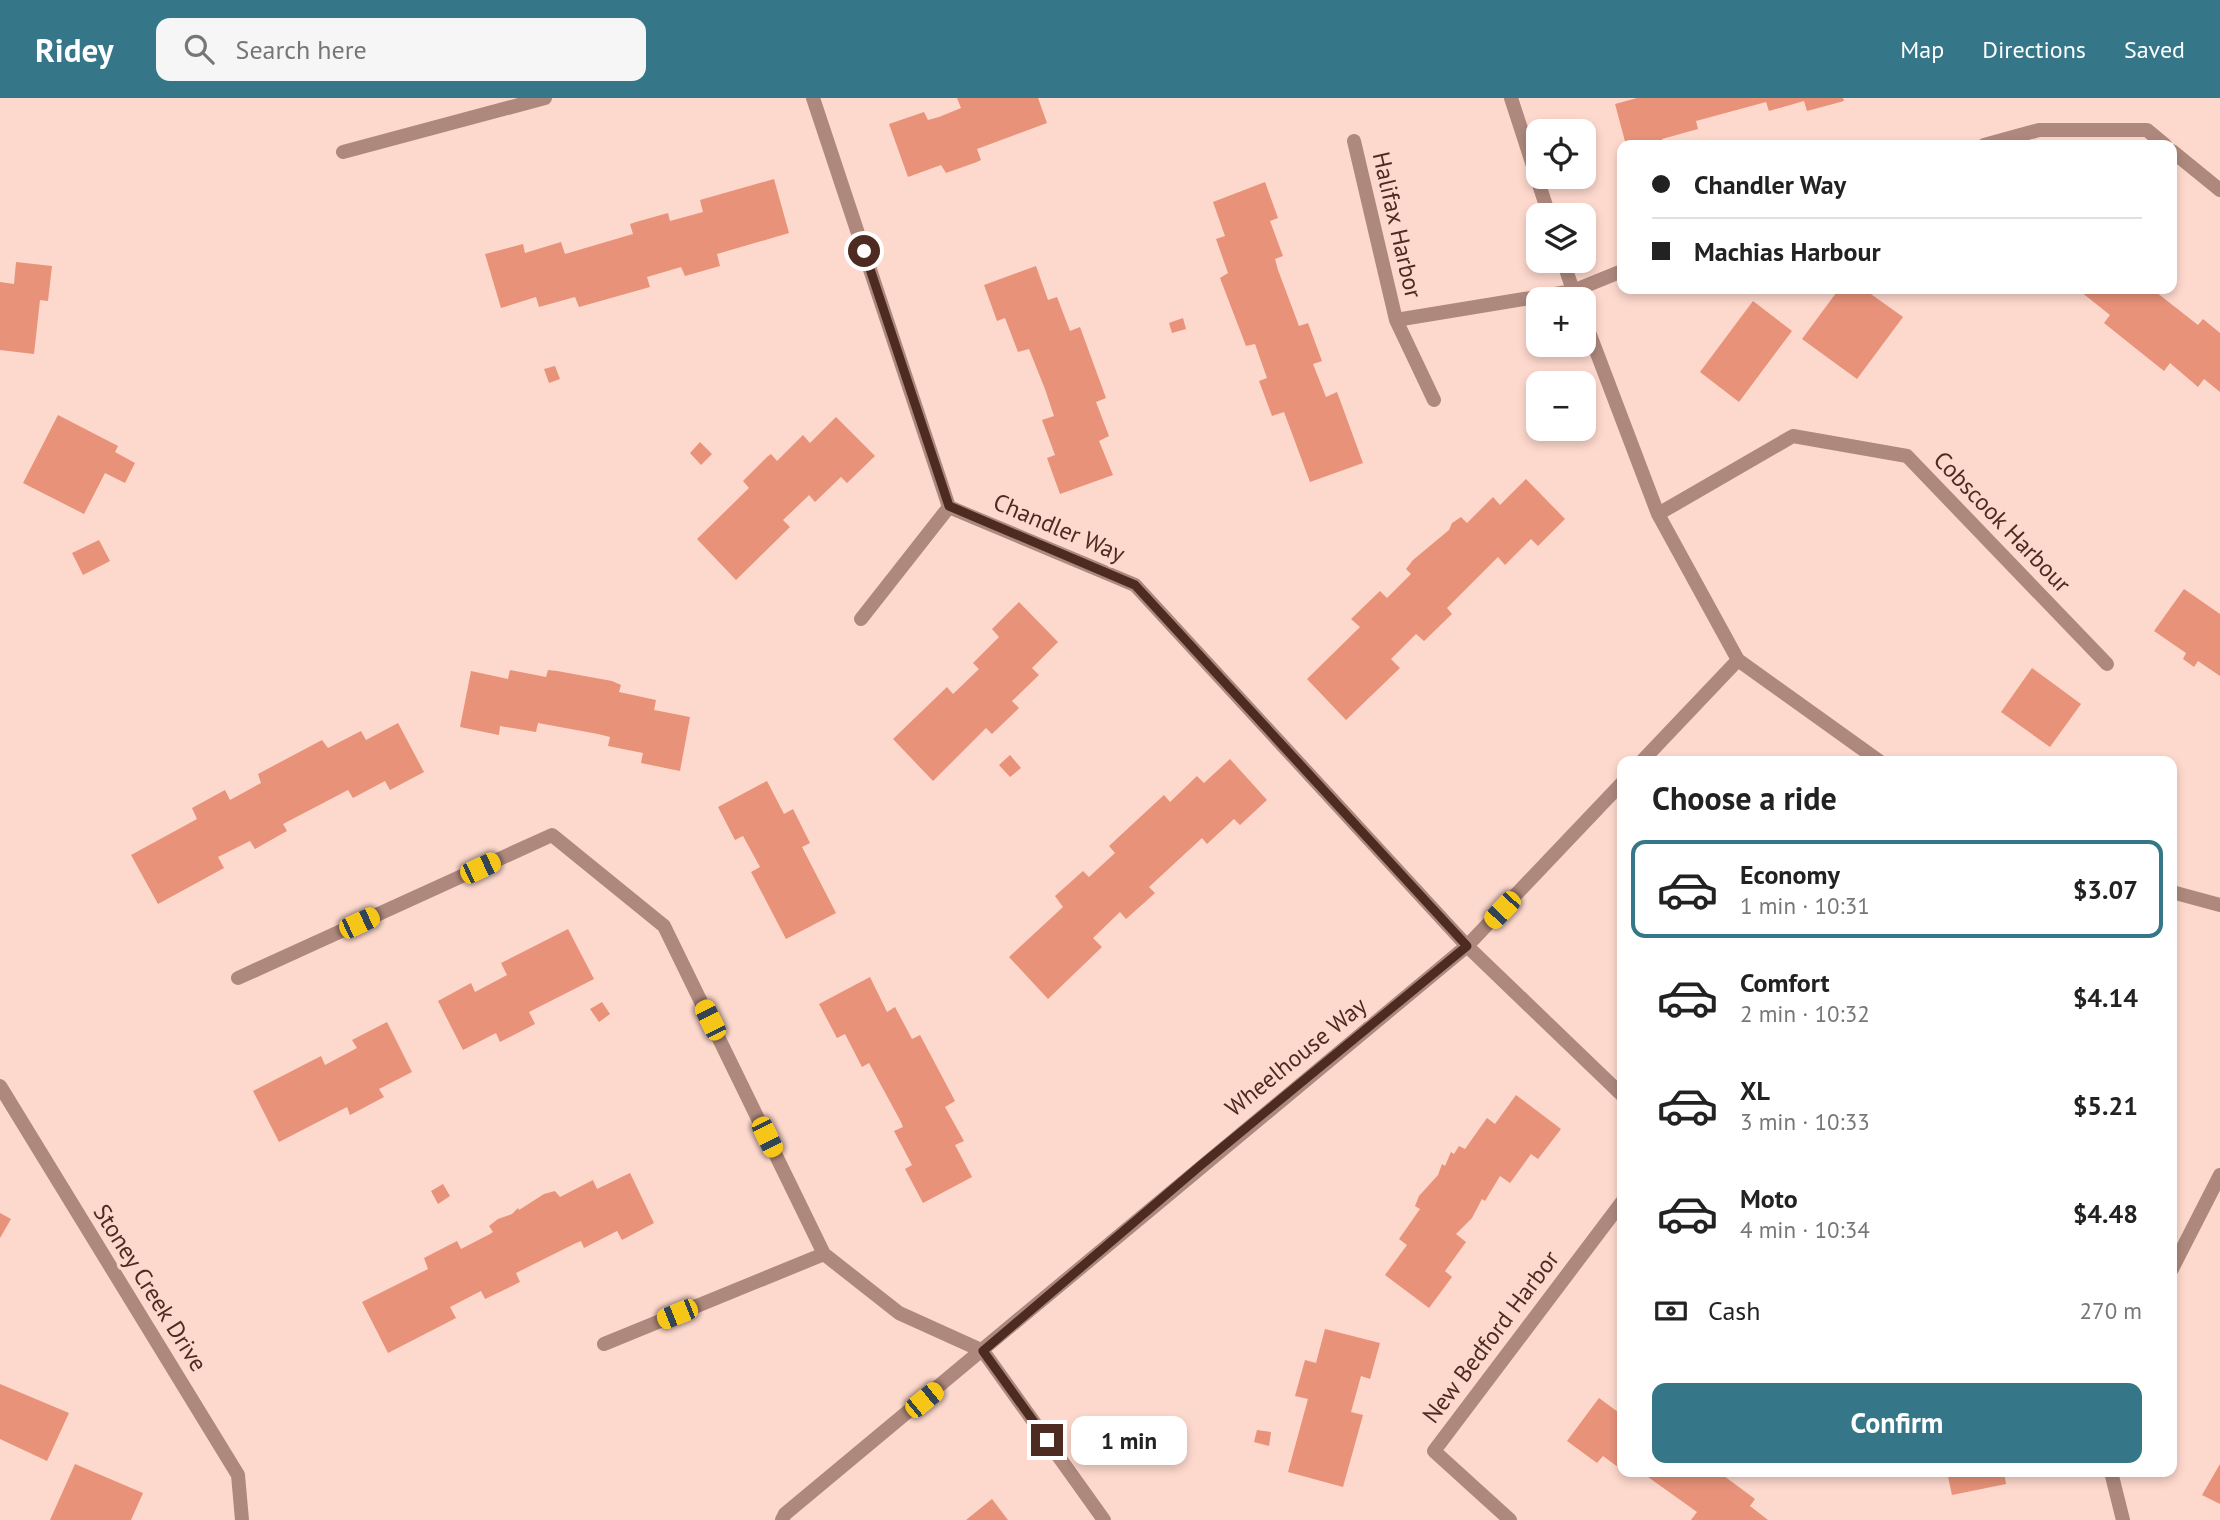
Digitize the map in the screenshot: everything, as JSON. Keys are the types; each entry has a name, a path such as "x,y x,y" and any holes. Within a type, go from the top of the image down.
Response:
{"street":[{"path":"343,152 545,98"},
{"path":"813,98 949,506 861,619"},
{"path":"1511,98 1545,203"},
{"path":"2002,140 2039,130 2147,130 2159,140"},
{"name":"Halifax Harbor","path":"1353,141 1395,320 1434,400"},
{"path":"2177,154 2220,190"},
{"name":"Halifax Harbor","path":"1591,287 1617,274"},
{"name":"Halifax Harbor","path":"1395,320 1526,302"},
{"path":"1596,351 1658,514 1738,660 1872,756"},
{"name":"Cobscook Harbour","path":"1658,514 1793,436 1907,456 2107,664"},
{"name":"Chandler Way","path":"949,506 1135,585 1467,946"},
{"path":"1647,756 1738,660"},
{"name":"Wheelhouse Way","path":"782,1520 785,1514 983,1351 1201,1165 1467,946 1617,787"},
{"path":"238,978 552,835 664,926 824,1254 899,1313 983,1351 1104,1520"},
{"path":"2177,893 2220,905"},
{"path":"1467,946 1617,1090"},
{"name":"Stoney Creek Drive","path":"0,1086 238,1475 242,1520"},
{"path":"2177,1259 2220,1175"},
{"name":"New Bedford Harbor","path":"1510,1520 1434,1451 1617,1209"},
{"path":"604,1344 824,1254"},
{"path":"2113,1477 2123,1520"}],"building":[{"path":"957,98 1038,98 1047,123 977,149 981,160 977,162 946,173 941,165 908,177 889,124 924,112 928,120 939,117 961,108"},
{"path":"1637,98 1843,98 1844,101 1807,111 1804,101 1769,111 1766,102 1696,121 1698,129 1662,140 1625,140 1615,104"},
{"path":"774,179 789,233 717,254 720,266 685,276 681,267 647,277 650,287 579,307 575,297 539,307 536,297 501,308 485,254 523,244 525,253 561,242 565,254 633,234 630,224 636,222 668,213 670,221 703,212 700,200"},
{"path":"1265,182 1278,218 1270,221 1283,256 1275,259 1278,270 1299,326 1308,323 1322,361 1313,364 1326,397 1337,392 1363,463 1310,482 1284,412 1272,416 1259,381 1267,378 1255,344 1246,346 1220,278 1228,273 1216,239 1225,236 1213,202"},
{"path":"16,262 52,266 48,301 40,300 34,354 0,350 0,282 14,284"},
{"path":"1036,266 1048,300 1057,297 1070,331 1080,327 1106,398 1096,402 1109,436 1099,441 1113,475 1060,494 1047,458 1055,455 1042,420 1054,416 1045,389 1029,349 1018,352 1005,318 997,321 984,285"},
{"path":"1835,294 1871,294 1903,317 1857,379 1802,339"},
{"path":"2084,294 2158,294 2198,325 2203,319 2220,333 2220,392 2204,379 2198,387 2170,363 2164,371 2104,323 2110,315"},
{"path":"1753,301 1792,331 1739,402 1700,372"},
{"path":"1183,318 1186,329 1172,333 1169,323"},
{"path":"555,366 560,379 549,383 544,369"},
{"path":"58,415 118,446 115,452 135,463 125,483 105,473 84,514 23,483"},
{"path":"836,417 875,456 847,483 841,477 815,502 809,495 783,520 790,527 736,580 697,539 749,488 743,481 767,457 771,454 777,461 803,435 810,443"},
{"path":"700,442 712,454 701,465 690,453"},
{"path":"1526,479 1565,519 1538,546 1531,539 1505,565 1498,557 1447,608 1452,614 1424,641 1416,634 1391,659 1400,668 1346,720 1307,679 1360,627 1351,619 1380,591 1387,598 1411,574 1406,569 1413,560 1449,530 1452,523 1461,517 1467,523 1493,497 1500,505"},
{"path":"99,540 110,561 83,575 72,553"},
{"path":"2184,589 2220,614 2220,676 2198,661 2194,667 2183,659 2186,653 2154,631"},
{"path":"1019,602 1058,642 1032,668 1039,675 1012,701 1019,708 992,734 986,728 933,781 893,739 947,687 953,694 979,669 973,663 999,637 992,629"},
{"path":"2032,668 2081,704 2050,747 2001,712"},
{"path":"510,670 546,677 548,670 612,681 621,685 619,692 656,700 654,710 690,717 680,771 641,763 643,753 608,746 610,737 598,734 538,723 536,732 500,726 499,735 460,727 471,671 508,679"},
{"path":"398,723 424,772 390,790 385,781 353,798 348,790 283,824 287,831 255,849 250,841 218,857 224,868 158,904 131,855 197,819 192,808 225,790 230,800 261,783 258,774 322,740 328,748 361,731 366,740"},
{"path":"1010,755 1021,768 1010,777 999,765"},
{"path":"1230,759 1267,800 1240,825 1234,819 1207,844 1202,838 1149,887 1155,893 1126,919 1120,912 1093,938 1102,947 1048,999 1009,957 1063,907 1055,896 1083,871 1089,877 1115,853 1109,846 1164,795 1170,802 1197,776 1204,783"},
{"path":"767,781 784,814 793,809 810,843 802,847 836,913 786,939 751,872 760,867 743,836 735,840 718,807"},
{"path":"568,929 594,979 529,1012 535,1024 500,1042 496,1033 463,1050 438,1001 471,983 475,992 507,975 501,963"},
{"path":"870,977 887,1012 895,1007 912,1039 920,1035 955,1101 945,1107 964,1141 955,1145 972,1177 923,1203 905,1169 912,1165 894,1131 903,1127 901,1122 869,1063 862,1067 845,1034 837,1038 819,1004"},
{"path":"602,1002 610,1014 599,1022 590,1009"},
{"path":"387,1022 412,1072 379,1089 384,1097 350,1115 347,1107 279,1142 253,1091 321,1056 325,1065 357,1048 352,1040"},
{"path":"1516,1095 1561,1129 1538,1159 1531,1154 1510,1183 1500,1176 1485,1201 1482,1199 1472,1218 1456,1234 1466,1242 1445,1271 1452,1277 1429,1308 1385,1275 1407,1245 1399,1239 1420,1209 1415,1206 1419,1196 1438,1175 1442,1164 1445,1166 1451,1152 1454,1154 1459,1146 1465,1149 1487,1118 1495,1124"},
{"path":"630,1173 654,1223 622,1240 617,1231 584,1248 581,1241 574,1244 516,1273 520,1282 485,1299 481,1291 450,1307 456,1318 388,1353 362,1302 428,1269 424,1258 457,1241 461,1249 490,1234 493,1232 489,1226 498,1219 512,1214 544,1194 555,1191 560,1197 593,1180 597,1189"},
{"path":"443,1184 450,1196 438,1204 431,1191"},
{"path":"0,1213 11,1219 0,1238"},
{"path":"1325,1329 1380,1343 1370,1379 1361,1376 1351,1412 1363,1415 1343,1487 1288,1472 1308,1399 1295,1396 1305,1360 1316,1363"},
{"path":"0,1384 69,1413 47,1461 0,1439"},
{"path":"1599,1398 1617,1411 1617,1466 1603,1456 1597,1463 1567,1441"},
{"path":"1257,1430 1271,1432 1269,1446 1254,1442"},
{"path":"75,1464 143,1493 131,1520 50,1520"},
{"path":"2220,1464 2220,1504 2202,1495"},
{"path":"1648,1477 1725,1477 1755,1499 1750,1506 1768,1520 1691,1520 1697,1512"},
{"path":"1948,1477 2005,1477 2006,1484 1952,1495"},
{"path":"992,1499 1008,1520 966,1520"}],"route":[{"path":"864,251 949,506 1135,585 1467,946 1201,1165 983,1351 1047,1440"}]}
